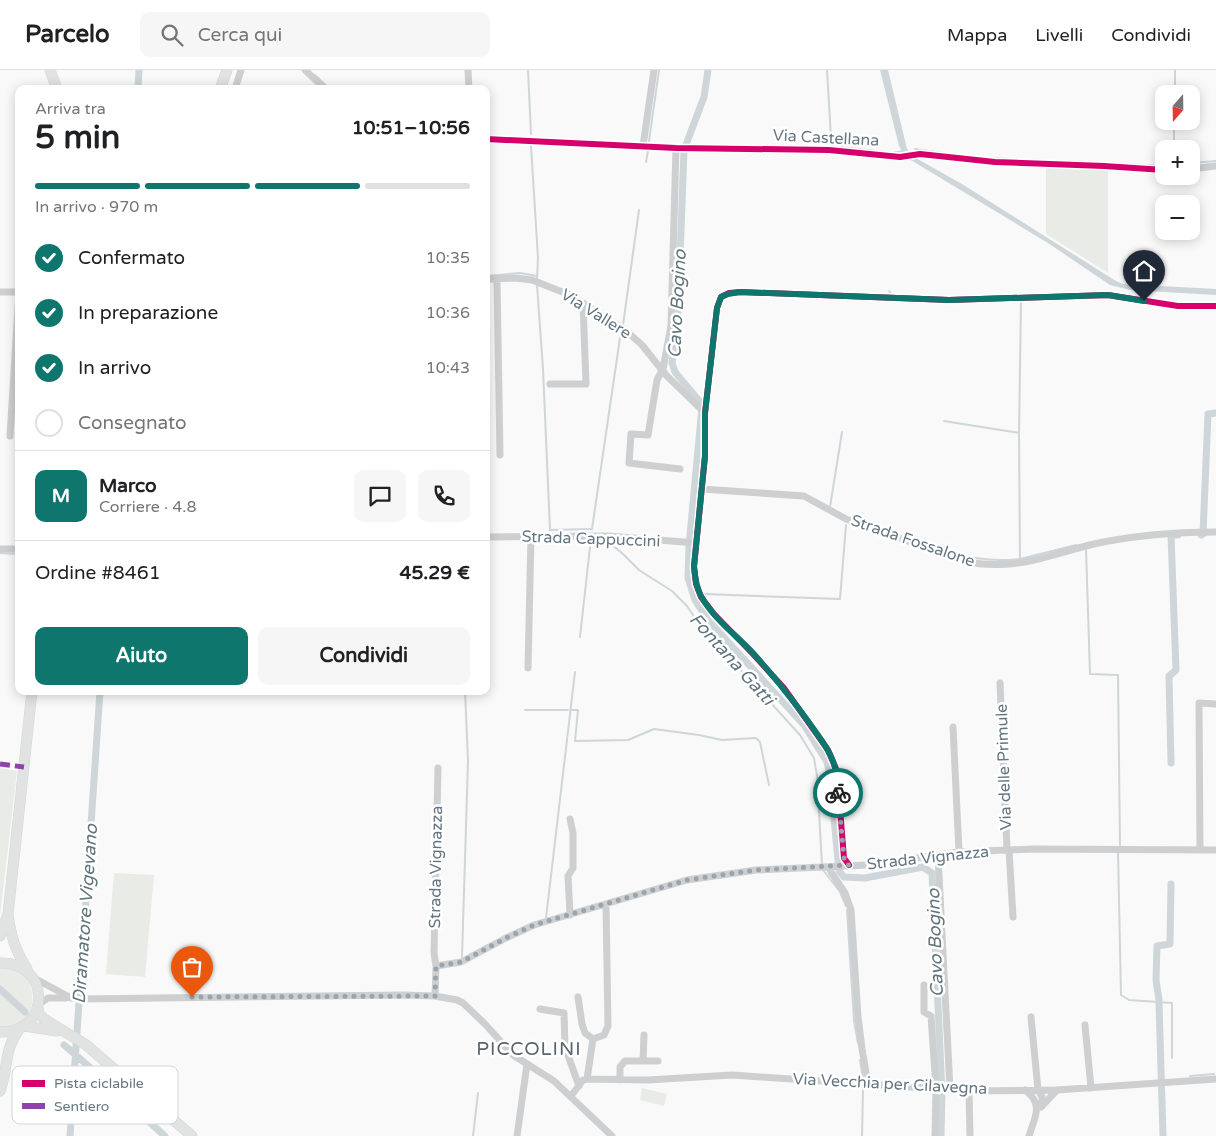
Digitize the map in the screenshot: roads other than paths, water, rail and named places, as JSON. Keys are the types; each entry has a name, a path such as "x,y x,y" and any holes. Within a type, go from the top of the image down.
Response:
{"main road":[{"path":"50,70 56,85"},
{"path":"221,85 227,70"},
{"path":"0,936 8,914 32,695"},
{"path":"8,914 12,940 19,957 32,976 39,991 39,1014 64,1032 86,1044 111,1066"},
{"path":"0,963 16,964 32,976"},
{"path":"0,1091 11,1040 34,1015 38,1007"},
{"path":"0,1032 40,1027 64,1032"},
{"path":"178,1124 192,1136"}],"street":[{"path":"236,85 241,70"},
{"path":"305,70 321,85"},
{"path":"468,70 469,85"},
{"path":"643,146 654,70"},
{"name":"Via Castellana","path":"490,139 678,148 829,150 900,157 920,154 995,162 1155,169"},
{"path":"678,148 671,326 663,369 657,380 648,435 632,434 629,463 680,469"},
{"path":"1200,168 1216,166"},
{"name":"Via Vallere","path":"490,279 532,280 570,295 624,328 663,369 666,375 705,413"},
{"path":"497,279 500,455"},
{"path":"0,292 15,292"},
{"path":"868,1084 858,1016 851,910 845,893 831,872 833,866 844,858 837,770 828,750 784,688 714,614 701,597 696,584 694,566 702,489 706,426 705,413 718,302 724,295 740,292 949,300 1108,295 1178,306 1216,306"},
{"path":"550,384 586,384 583,303"},
{"path":"10,436 15,356"},
{"name":"Strada Fossalone","path":"702,489 804,496 846,519 967,562 986,565 1024,563 1135,536 1216,532"},
{"path":"528,668 531,536"},
{"name":"Strada Cappuccini","path":"490,537 608,536 696,543"},
{"path":"0,549 15,549"},
{"name":"Via delle Primule","path":"1000,683 1012,917"},
{"path":"1200,850 1199,703 1216,704"},
{"path":"953,727 959,852"},
{"name":"Strada Vignazza","path":"435,996 436,966 434,953 438,768"},
{"path":"570,819 573,833 573,868 568,876 570,915"},
{"name":"Strada Vignazza","path":"436,966 461,962 527,928 687,880 756,870 867,865 959,852 1008,850 1216,850"},
{"path":"938,856 950,1089"},
{"path":"593,1040 604,1035 608,1026 606,904"},
{"path":"32,976 71,998"},
{"path":"924,985 924,1012 931,1016 936,1088 935,1136"},
{"path":"38,1007 48,998 435,996 457,1000 469,1008 512,1055 554,1081 612,1136"},
{"path":"578,997 585,1033 593,1040"},
{"path":"540,1009 564,1013 565,1047 579,1086"},
{"path":"1031,1017 1038,1090 1042,1097 1042,1106"},
{"path":"1085,1025 1091,1088"},
{"path":"643,1061 644,1035"},
{"path":"571,1096 586,1079 593,1040"},
{"path":"620,1080 620,1067 625,1061 658,1061"},
{"path":"518,1136 528,1064"},
{"name":"Via Vecchia per Cilavegna","path":"586,1079 620,1080 732,1075 969,1090 1057,1090 1216,1079"},
{"path":"969,1090 970,1136"},
{"path":"1025,1090 1036,1102 1036,1113 1028,1136"},
{"path":"1036,1113 1057,1090"}],"waterway":[{"name":"Diramatore Vigevano","path":"138,85 139,70"},
{"name":"Fontana Gatti","path":"528,70 531,134"},
{"path":"649,141 659,70"},
{"name":"Cavo Bogino","path":"708,70 704,97 684,150 678,311 672,363 675,372 702,407 689,546 688,578 695,600 707,619 804,725 827,762 839,871 844,877 865,878 923,867 932,873 942,1093 941,1136"},
{"path":"827,70 833,146 893,153 907,150"},
{"path":"1175,70 1175,85"},
{"path":"315,75 326,85"},
{"path":"1174,130 1174,140"},
{"name":"Fontana Gatti","path":"531,146 538,258 537,279"},
{"path":"915,149 949,154"},
{"path":"646,162 648,151"},
{"path":"986,158 1012,159"},
{"path":"1066,161 1155,166"},
{"path":"1200,162 1216,161"},
{"path":"623,325 639,210"},
{"path":"490,276 520,273 537,276"},
{"name":"Fontana Gatti","path":"537,285 543,369 550,530 592,529 621,331"},
{"path":"889,291 893,296"},
{"path":"1019,433 1021,301"},
{"path":"1201,535 1203,534 1208,414 1216,413"},
{"path":"944,421 1019,433 1020,559 1076,545"},
{"path":"830,507 842,432"},
{"path":"704,594 840,599 846,525"},
{"path":"1171,763 1169,676 1176,670 1171,535 1178,535"},
{"path":"580,637 591,538 593,538"},
{"name":"Fontana Gatti","path":"605,539 639,570 672,591 687,606 699,624 800,735 814,758 817,776 822,865"},
{"path":"930,545 984,559 1020,559"},
{"path":"1086,549 1090,674 1118,675 1120,845"},
{"path":"0,553 15,554"},
{"path":"546,918 575,672"},
{"name":"Diramatore Vigevano","path":"75,1066 100,695"},
{"path":"462,957 468,761 465,695"},
{"path":"525,710 568,710"},
{"path":"572,710 578,710 575,741 628,740 654,729 722,740 756,738 760,742 769,785"},
{"path":"1118,852 1121,995 1129,1000 1172,1003 1172,1058"},
{"name":"Fontana Gatti","path":"823,870 840,892 846,906"},
{"path":"1159,1000 1156,980 1157,946 1170,944 1171,884"},
{"name":"Fontana Gatti","path":"847,910 854,1021 858,1043"},
{"path":"0,989 25,1012"},
{"path":"1159,1003 1163,1136"},
{"path":"64,1045 89,1066"},
{"name":"Fontana Gatti","path":"860,1060 863,1079"},
{"path":"1190,1076 1214,1074"},
{"name":"Fontana Gatti","path":"862,1136 863,1089"},
{"path":"473,1136 478,1093"},
{"name":"Diramatore Vigevano","path":"70,1136 71,1124"},
{"path":"152,1124 165,1136"}],"district":[{"name":"PICCOLINI","path":"529,1049"}]}
